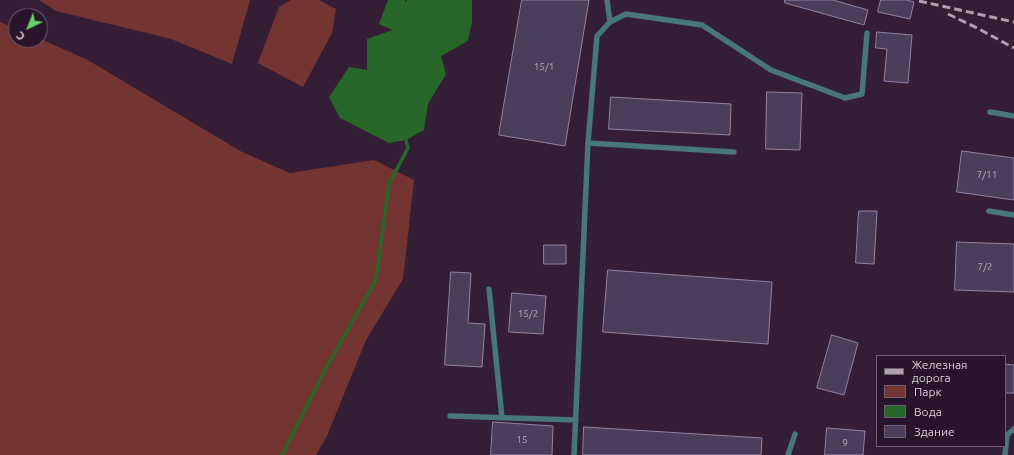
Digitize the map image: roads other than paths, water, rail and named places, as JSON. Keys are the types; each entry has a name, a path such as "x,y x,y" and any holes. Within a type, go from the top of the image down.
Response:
{"lane":[{"path":"607,0 610,22"},
{"path":"574,455 588,143 597,36 610,22 626,14 702,25 771,70 846,98 862,94 867,33"},
{"path":"990,112 1014,116"},
{"path":"588,143 734,152"},
{"path":"989,211 1014,215"},
{"path":"489,289 502,418"},
{"path":"450,416 576,420"},
{"path":"1006,445 1007,435 1014,429"},
{"path":"788,455 796,434"}],"water":[{"path":"388,0 405,0 406,2 407,0 472,0 472,22 468,41 441,56 446,74 428,104 424,130 406,140 389,143 340,118 329,97 349,67 367,70 367,39 393,30 379,24"}],"waterway":[{"path":"282,455 326,368 376,280 389,184 408,148 406,140"}],"railway":[{"path":"919,1 1014,22"},
{"path":"948,14 1014,48"}]}
